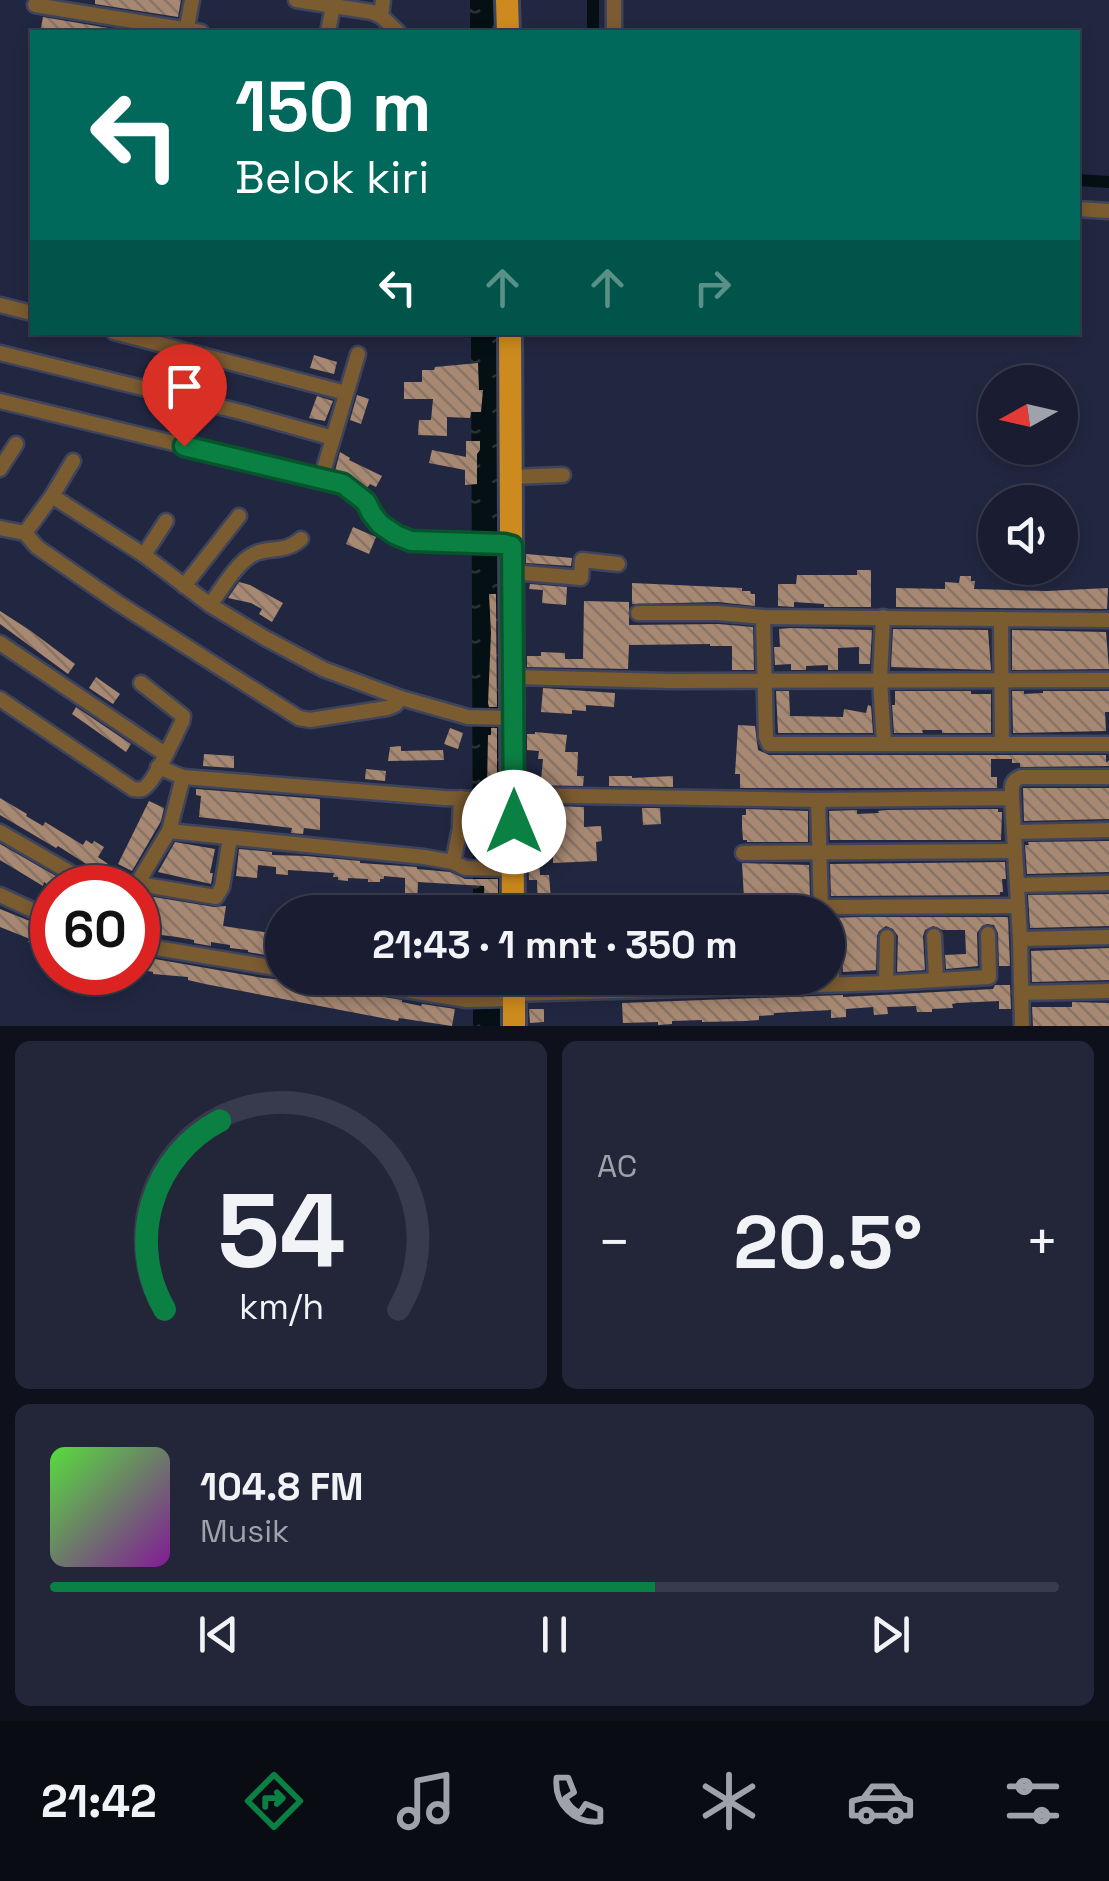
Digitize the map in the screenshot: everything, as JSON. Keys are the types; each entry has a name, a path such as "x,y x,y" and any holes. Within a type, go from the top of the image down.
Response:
{"main road":[{"path":"507,0 508,30"},
{"path":"510,335 512,895"},
{"path":"512,995 514,1026"}],"street":[{"path":"191,30 192,0"},
{"path":"296,0 382,8 397,30"},
{"path":"614,0 614,30"},
{"path":"35,5 179,30"},
{"path":"328,30 334,6"},
{"path":"1080,209 1109,211"},
{"path":"0,305 30,312"},
{"path":"125,335 346,394"},
{"path":"0,353 333,438"},
{"path":"321,479 358,354"},
{"path":"0,401 343,484 366,502 380,524 411,541 508,545"},
{"path":"0,470 16,444"},
{"path":"25,533 73,461"},
{"path":"512,477 563,475"},
{"path":"52,496 144,555 210,605 323,668 468,718 509,718"},
{"path":"184,586 239,516"},
{"path":"144,555 166,521"},
{"path":"0,528 25,533 37,547 118,603 299,718 390,707 401,698"},
{"path":"210,605 243,562 254,554 290,547 300,539"},
{"path":"512,572 581,578 582,560 618,564"},
{"path":"638,613 1109,620"},
{"path":"763,617 768,744 1109,744"},
{"path":"883,617 880,680 884,744"},
{"path":"1001,619 1002,744"},
{"path":"0,643 183,777 464,799 1012,798"},
{"path":"512,677 670,681 1109,680"},
{"path":"0,699 133,789 142,789 162,761 183,716 141,684"},
{"path":"149,865 169,831 183,777"},
{"path":"1022,1026 1012,785 1021,778 1109,777"},
{"path":"459,865 464,799"},
{"path":"818,800 821,895"},
{"path":"1014,832 1109,830"},
{"path":"169,831 377,851 510,869"},
{"path":"0,832 57,865"},
{"path":"160,889 216,897 222,887 230,838"},
{"path":"743,853 1015,851"},
{"path":"1017,885 1109,883"},
{"path":"0,895 30,909"},
{"path":"845,910 1018,906"},
{"path":"845,984 988,977 988,934"},
{"path":"934,936 936,980"},
{"path":"1020,940 1109,936"},
{"path":"886,983 887,937"},
{"path":"160,949 265,966"},
{"path":"1021,993 1109,991"},
{"path":"436,995 467,1000 499,995"}],"water":[{"path":"470,0 494,0 494,30 470,30"},
{"path":"471,335 497,335 502,895 473,895"},
{"path":"473,995 502,995 503,1026 473,1026"}],"building":[{"path":"95,0 181,0 178,17 95,4"},
{"path":"43,17 108,30 53,30 41,28"},
{"path":"314,355 337,362 334,374 310,368"},
{"path":"478,363 479,390 483,390 481,412 471,412 470,418 447,417 447,436 418,435 419,420 431,420 433,399 404,399 404,382 422,382 422,370"},
{"path":"357,395 369,399 361,424 350,420"},
{"path":"317,396 333,401 325,421 309,418"},
{"path":"466,441 480,441 477,484 465,485 465,470 429,463 432,450 466,457"},
{"path":"340,452 382,476 376,487 370,484 367,488 349,475 335,471"},
{"path":"353,527 376,537 369,554 346,544"},
{"path":"526,554 572,558 571,566 526,563"},
{"path":"857,570 871,570 871,607 824,607 794,602 794,607 778,606 778,584 796,584 797,575 857,575"},
{"path":"960,576 971,576 974,589 1108,588 1107,609 896,607 896,588 945,589 945,582 959,583"},
{"path":"239,582 283,603 272,622 251,603 228,598"},
{"path":"632,583 742,588 755,594 755,606 718,602 632,604"},
{"path":"530,584 567,587 566,605 542,603 543,590 529,589"},
{"path":"489,594 496,594 497,707 489,707 488,703"},
{"path":"584,601 629,602 629,625 753,627 754,670 732,670 732,646 710,644 629,645 628,669 527,667 527,656 541,656 541,652 583,659"},
{"path":"0,611 75,664 68,674 0,624"},
{"path":"779,629 872,630 870,664 859,664 859,647 838,648 838,670 828,670 828,665 791,670 791,664 775,665"},
{"path":"893,629 988,630 991,670 891,667"},
{"path":"1012,630 1106,632 1109,669 1012,670"},
{"path":"96,677 120,694 113,704 89,688"},
{"path":"543,688 615,693 614,707 586,705 586,711 572,710 572,714 541,712"},
{"path":"776,691 789,691 790,716 843,717 844,709 866,713 868,705 871,706 873,733 778,733"},
{"path":"895,691 991,694 991,733 894,733"},
{"path":"1012,691 1109,691 1106,731 1013,733"},
{"path":"76,707 131,744 126,752 72,714"},
{"path":"738,725 755,726 758,750 769,755 1106,755 1109,766 1020,767 1012,759 991,759 991,777 997,777 997,788 740,788 740,774 735,774"},
{"path":"450,728 463,733 458,749 444,744"},
{"path":"491,728 497,728 497,789 487,789"},
{"path":"527,734 567,735 565,752 578,752 577,776 584,776 583,786 527,785 527,779 541,780 543,759 538,759 539,751 527,750"},
{"path":"401,746 401,751 443,750 444,760 388,761 390,747"},
{"path":"204,754 234,756 234,768 203,766"},
{"path":"366,769 386,771 385,781 365,779"},
{"path":"609,776 673,776 673,787 609,786"},
{"path":"1023,788 1109,788 1109,819 1024,821"},
{"path":"196,789 320,799 320,830 304,828 303,834 291,833 292,828 199,817 201,796 196,795"},
{"path":"0,798 43,826 45,822 83,845 86,840 104,847 98,857 108,864 88,865 0,815"},
{"path":"149,801 164,808 161,821 135,865 118,864"},
{"path":"527,806 536,806 540,875 549,875 551,895 537,895 537,880 529,880"},
{"path":"554,806 584,807 584,827 601,826 602,841 596,842 597,861 553,863"},
{"path":"642,808 660,808 661,824 643,825"},
{"path":"746,809 808,811 808,842 743,840 742,815 746,815"},
{"path":"998,809 1002,812 1001,840 830,840 829,811 857,810 857,814"},
{"path":"485,813 498,813 498,858 486,858"},
{"path":"1109,841 1109,872 1027,874 1028,842"},
{"path":"175,842 215,849 211,884 160,872"},
{"path":"0,844 37,865 30,865 30,878 0,860"},
{"path":"239,849 417,867 450,872 465,879 498,879 498,895 484,895 484,886 418,882 417,895 405,895 405,878 384,876 380,882 348,881 338,880 334,873 288,870 288,875 276,874 276,867 258,865 257,878 236,876"},
{"path":"1005,862 1006,879 1002,879 1000,895 831,895 830,864"},
{"path":"742,863 809,865 810,895 744,895"},
{"path":"1109,894 1109,926 1030,928 1028,895"},
{"path":"160,898 226,906 223,926 265,932 265,955 230,945 194,943 160,935"},
{"path":"0,909 30,921 30,939 0,927"},
{"path":"1008,917 1010,966 999,966 998,933 994,925 987,924 977,933 978,966 946,969 945,955 966,954 965,930 933,926 923,936 925,970 897,972 898,936 886,926 877,936 876,970 845,972 845,918"},
{"path":"1109,948 1109,980 1032,982 1031,951"},
{"path":"160,960 265,978 265,995 371,995 455,1009 452,1026 399,1018 398,1021 205,984 188,977 160,975"},
{"path":"995,985 1010,985 1011,1009 999,1009 999,1001 957,1003 952,1004 953,1008 932,1012 917,1012 916,1006 887,1007 888,1014 874,1015 873,1007 846,1009 846,1017 831,1018 831,1010 774,1013 745,1021 623,1023 622,1003 993,989"},
{"path":"1072,1002 1109,1003 1109,1026 1033,1026 1032,1007 1072,1007"},
{"path":"529,1009 544,1009 544,1022 530,1023"}],"waterway":[{"path":"593,0 593,30"},
{"path":"1080,180 1109,182"}],"route":[{"path":"184,446 343,484 366,502 380,524 411,541 512,546 514,822"}]}
